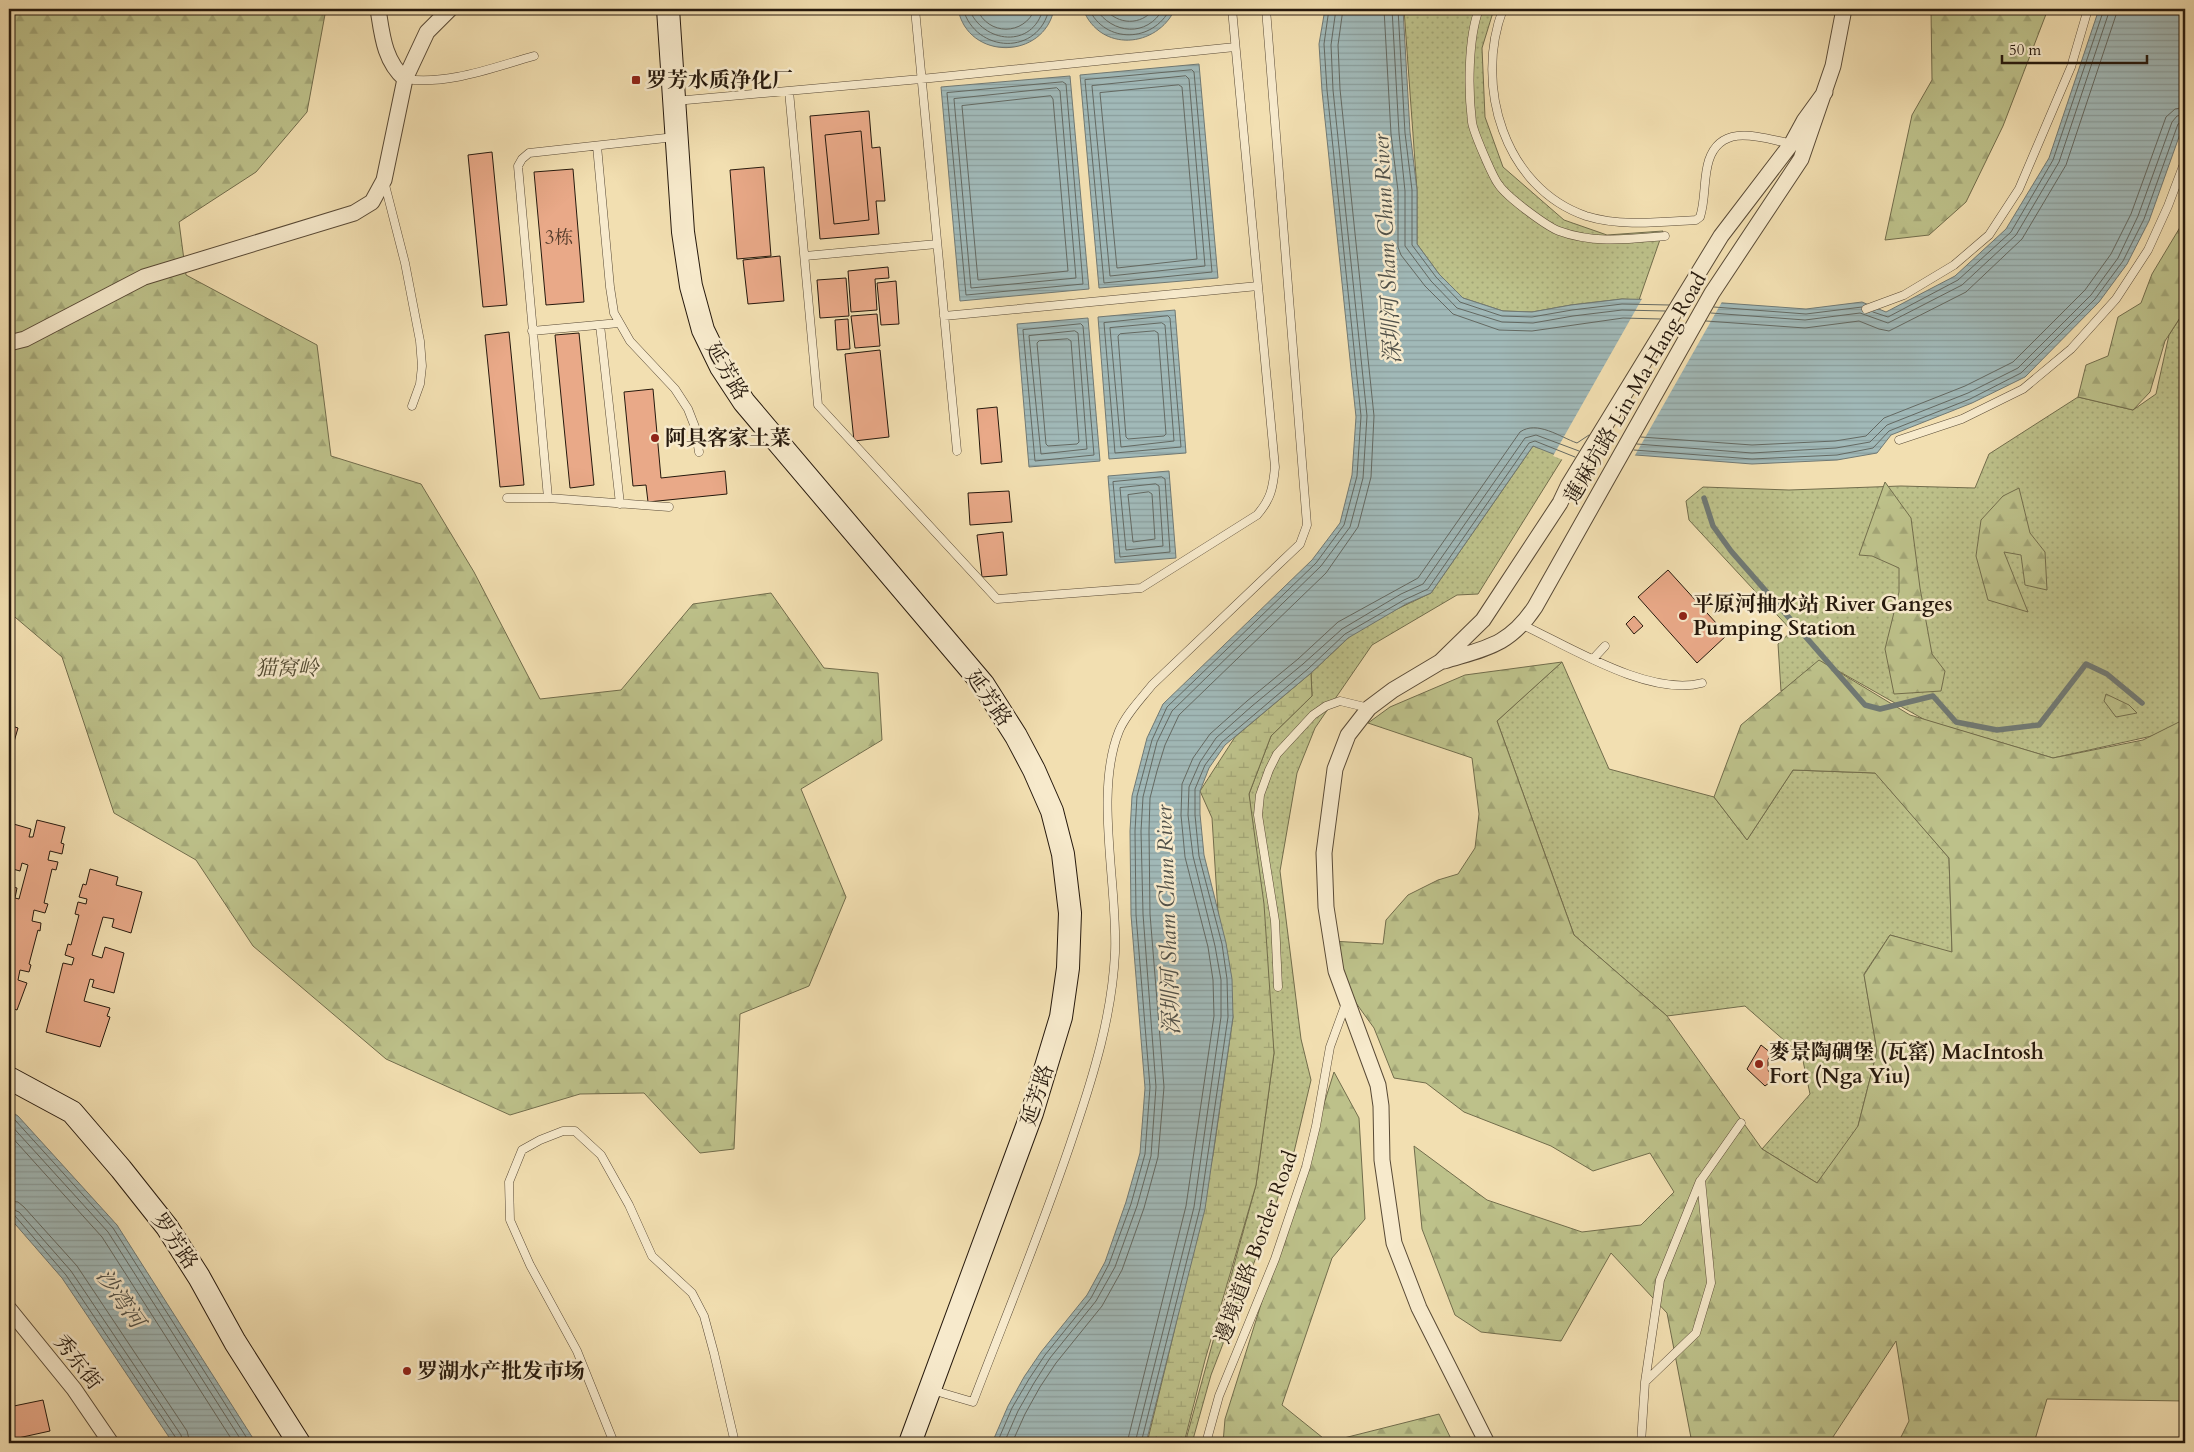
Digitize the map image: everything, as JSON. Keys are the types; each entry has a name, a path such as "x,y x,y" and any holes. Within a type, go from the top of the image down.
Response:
{"main road":[{"name":"延芳路","path":"668,9 675,136 683,232 691,286 703,330 722,367 750,409 983,684 1016,736 1034,770 1052,811 1063,854 1070,914 1068,968 1061,1017 1032,1113 910,1443"},
{"name":"罗芳路","path":"9,1078 72,1112 121,1169 167,1227 299,1443"}],"street":[{"path":"378,9 389,59 404,79"},
{"path":"9,343 25,339 144,277 354,213 372,202 384,180 404,79 427,32 450,9"},
{"name":"蓮麻坑路 Lin Ma Hang Road","path":"1487,1443 1433,1339 1398,1256 1387,1199 1378,1085 1336,971 1329,938 1324,852 1330,794 1338,758 1348,735 1369,708 1394,690 1440,662 1491,609 1555,512 1568,486 1721,236 1799,145 1825,92 1833,66 1844,9"},
{"name":"蓮麻坑路 Lin Ma Hang Road","path":"1440,662 1495,646 1523,625 1712,293 1801,159 1799,145"},
{"name":"秀东街","path":"9,1309 74,1389 111,1443"}],"lane":[{"path":"915,9 957,451"},
{"path":"789,91 818,405 997,599 1141,588 1241,527 1257,515 1267,503 1273,487 1275,466 1232,9"},
{"path":"930,1389 973,1402 1060,1175 1089,1088 1106,1027 1115,954 1116,914 1108,783 1112,753 1120,730 1135,706 1152,685 1300,544 1307,525 1266,9"},
{"path":"1479,9 1470,47 1472,124 1499,185 1528,210 1559,231 1614,241 1665,236"},
{"path":"1502,9 1496,28 1493,54 1496,108 1509,148 1526,174 1536,185 1546,194 1571,210 1586,216 1613,222 1696,220 1700,217 1703,207 1709,159 1720,141 1734,135 1753,136 1799,145"},
{"path":"1866,309 1904,295 1946,270 1988,235 2019,189 2071,67 2088,9"},
{"path":"673,102 1235,47"},
{"path":"404,79 446,80 534,56"},
{"path":"548,498 518,166 528,153 675,136"},
{"path":"597,146 614,313 630,341 674,388 688,409 695,427 699,452"},
{"path":"1900,440 1962,419 2023,389 2071,349 2116,299 2148,250 2168,206 2185,161"},
{"path":"384,180 405,263 420,341 422,366 420,384 412,406"},
{"path":"805,256 937,244"},
{"path":"944,316 1258,286"},
{"path":"532,331 619,323"},
{"path":"600,325 620,504"},
{"path":"507,498 548,498 669,507"},
{"path":"1523,625 1642,680 1672,687 1702,683"},
{"path":"1593,658 1606,646"},
{"path":"1278,987 1275,921 1258,816 1260,796 1269,770 1278,754 1313,715 1326,706 1340,700 1369,708"},
{"name":"邊境道路 Border Road","path":"1206,1443 1219,1396 1275,1259 1306,1167 1322,1099 1330,1047 1346,1002"},
{"path":"1640,1443 1645,1382 1660,1280 1701,1180 1741,1123"},
{"path":"614,1443 577,1351 530,1265 510,1220 509,1182 522,1150 540,1140 563,1131 575,1131 601,1155 629,1205 652,1256 692,1293 704,1316 735,1443"},
{"path":"1645,1382 1696,1334 1711,1283 1701,1180"}],"green space":[{"name":"猫窝岭","path":"9,9 326,9 307,112 256,172 179,222 186,275 317,345 331,456 421,484 474,572 540,699 621,690 693,604 771,593 824,668 878,673 882,740 801,789 846,897 809,986 740,1014 734,1149 700,1153 644,1093 580,1094 510,1115 386,1059 253,946 196,860 114,813 62,657 9,612"},
{"path":"1404,9 1494,9 1482,48 1485,117 1503,167 1564,220 1607,235 1663,231 1639,300 1622,299 1532,312 1503,311 1463,298 1439,274 1417,244 1417,190"},
{"path":"1931,9 2048,9 2003,126 1966,202 1929,235 1885,240 1912,115 1932,80"},
{"path":"2185,219 2185,310 2165,341 2150,392 2133,410 2078,397 2086,365 2108,356 2118,317 2141,303 2152,274"},
{"path":"2185,310 2185,721 2152,736 2053,758 1925,720 1826,664 1781,691 1778,644 1792,631 1689,520 1686,501 1703,487 1789,490 1901,486 1975,488 1989,454 2078,397 2133,410 2156,394 2169,335"},
{"path":"1533,446 1564,456 1478,594 1457,595 1372,645 1315,728 1297,773 1280,871 1301,1039 1311,1080 1294,1152 1267,1229 1211,1375 1192,1443 1185,1443 1256,1185 1274,1053 1249,794 1271,736 1312,696 1311,673 1361,626 1431,593"},
{"path":"1885,482 1911,518 1920,588 1932,654 1945,671 1941,691 1894,694 1885,649 1899,592 1899,568 1872,556 1859,555"},
{"path":"2019,488 2030,533 2045,552 2047,590 2025,585 2021,555 2004,552 2028,612 1988,600 1976,556 1981,520 2003,496"},
{"path":"1819,660 1910,715 2053,758 2143,740 2185,719 2185,1401 2047,1399 2034,1443 1898,1443 1909,1421 1896,1341 1829,1443 1692,1443 1667,1313 1611,1253 1561,1341 1481,1332 1455,1315 1422,1229 1414,1146 1487,1200 1582,1232 1641,1225 1674,1192 1650,1153 1593,1171 1551,1146 1464,1112 1426,1083 1394,1078 1374,1028 1356,1003 1331,941 1383,944 1386,920 1408,895 1438,880 1458,874 1475,848 1479,814 1472,758 1368,723 1390,707 1465,675 1562,662 1497,721 1574,935 1667,1016 1762,1149 1817,1183 1858,1126 1877,1051 1864,975 1890,935 1952,952 1949,858 1875,773 1793,770 1747,840 1714,797 1741,725"},
{"path":"1562,662 1609,769 1714,797 1747,840 1793,770 1876,773 1949,858 1952,953 1890,935 1864,974 1877,1051 1855,1138 1817,1183 1762,1149 1810,1094 1802,1056 1745,1006 1667,1016 1574,935 1497,721"},
{"path":"1311,673 1312,696 1271,736 1249,794 1264,904 1274,1053 1256,1185 1205,1360 1184,1443 1147,1443 1174,1332 1213,1155 1233,1017 1218,913 1212,818 1200,791 1235,737"},
{"path":"2106,694 2129,705 2137,713 2116,717 2104,701"},
{"path":"1334,1072 1359,1118 1365,1219 1332,1258 1282,1405 1328,1442 1439,1414 1453,1443 1223,1443 1225,1419"}],"water":[{"path":"958,9 1054,9 1047,26 1036,38 1022,45 1006,48 990,45 976,38 965,26"},
{"path":"1083,9 1175,9 1167,22 1155,32 1142,38 1129,40 1115,39 1102,33 1091,23"},
{"name":"深圳河 Sham Chun River","path":"1325,9 1403,9 1410,132 1417,190 1417,244 1439,274 1463,298 1503,311 1532,312 1622,299 1682,300 1806,309 1862,302 1886,312 1955,276 2006,229 2049,158 2099,9 2185,9 2185,120 2149,221 2127,264 2099,302 2025,377 1972,403 1891,435 1877,453 1837,460 1752,464 1597,452 1581,465 1533,446 1431,593 1406,604 1348,638 1311,673 1225,745 1209,768 1200,791 1200,814 1204,855 1226,943 1232,979 1233,1017 1205,1209 1146,1443 992,1443 1008,1406 1024,1377 1041,1352 1087,1295 1105,1262 1126,1202 1140,1153 1145,1088 1131,915 1130,831 1132,796 1147,738 1163,704 1312,560 1340,523 1352,475 1356,417 1322,91 1319,44"},
{"path":"1199,64 1218,278 1099,288 1080,75"},
{"path":"1070,76 1089,289 960,301 941,87"},
{"path":"1175,310 1186,453 1109,459 1098,317"},
{"path":"1088,318 1100,461 1029,467 1017,324"},
{"path":"1169,471 1176,558 1115,563 1108,476"},
{"name":"沙湾河","path":"9,1110 18,1116 117,1225 256,1443 173,1443 62,1278 9,1217"}],"pier":[{"path":"1643,297 1723,300 1634,457 1597,454 1581,467 1553,456"}],"building":[{"path":"869,111 872,148 880,147 885,201 876,201 879,234 820,239 810,116"},
{"path":"861,131 869,220 834,224 825,135"},
{"path":"492,152 507,305 483,307 468,155"},
{"path":"764,167 771,256 737,259 730,170"},
{"path":"573,169 584,302 546,305 534,172"},
{"path":"780,256 784,301 748,304 743,260"},
{"path":"888,267 889,278 875,279 877,310 851,312 848,271"},
{"path":"846,278 849,316 820,318 817,280"},
{"path":"896,281 899,324 881,325 877,283"},
{"path":"877,314 880,346 855,348 851,316"},
{"path":"848,319 850,349 837,350 835,320"},
{"path":"509,332 524,485 500,487 485,335"},
{"path":"579,333 594,485 570,488 555,335"},
{"path":"880,350 889,437 854,441 845,354"},
{"path":"653,389 661,478 725,471 727,494 648,502 646,485 633,486 624,392"},
{"path":"997,407 1002,462 981,464 977,409"},
{"path":"1009,491 1012,522 970,525 968,493"},
{"path":"1003,532 1007,575 982,577 977,535"},
{"name":"平原河抽水站 River Ganges Pumping Station","path":"1668,570 1727,635 1697,663 1638,597"},
{"path":"1634,616 1643,626 1634,634 1626,624"},
{"path":"9,725 18,728 9,759"},
{"path":"37,820 65,827 61,843 64,844 62,854 50,851 48,860 58,862 56,870 52,869 44,903 48,904 45,913 34,910 32,921 41,923 40,931 38,930 29,964 31,965 29,972 20,970 18,980 27,983 17,1010 9,1007 9,939 12,924 9,923 9,886 17,888 15,898 19,899 28,865 22,863 20,871 9,868 9,828 10,823 31,829 29,837 33,837"},
{"path":"90,869 118,877 116,885 142,892 131,933 112,927 114,919 103,917 92,955 102,958 105,947 124,953 114,993 92,987 94,980 90,979 84,1001 110,1008 107,1016 110,1017 100,1047 46,1032 63,963 72,965 74,958 65,955 68,944 71,945 79,915 75,914 78,902 86,904 87,899 79,897 83,884 86,885"},
{"name":"麥景陶碉堡 (瓦窰) MacIntosh Fort (Nga Yiu)","path":"1761,1045 1771,1053 1768,1060 1768,1070 1774,1079 1765,1086 1747,1069"},
{"path":"43,1400 50,1431 9,1440 9,1407"}],"waterway":[{"path":"1704,498 1713,526 1731,551 1865,705 1880,709 1933,696 1956,722 1997,730 2039,725 2086,664 2107,674 2142,703"}],"place":[{"name":"罗芳水质净化厂","path":"636,80"},
{"name":"阿具客家土菜","path":"655,438"},
{"name":"平原河抽水站 River Ganges Pumping Station","path":"1683,616"},
{"name":"麥景陶碉堡 (瓦窰) MacIntosh Fort (Nga Yiu)","path":"1759,1064"},
{"name":"罗湖水产批发市场","path":"407,1371"}]}
